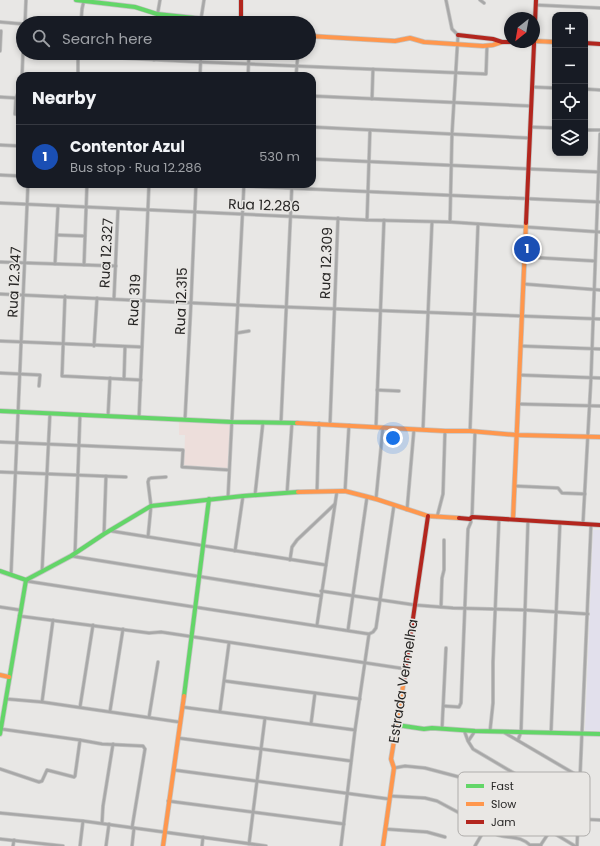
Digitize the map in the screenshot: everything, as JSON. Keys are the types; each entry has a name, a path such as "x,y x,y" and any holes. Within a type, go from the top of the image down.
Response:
{"street":[{"path":"25,16 26,0"},
{"path":"76,0 136,7 157,14 170,16"},
{"path":"82,16 84,0"},
{"path":"119,6 120,0"},
{"path":"157,14 160,0"},
{"path":"202,16 204,0"},
{"path":"242,0 242,16"},
{"path":"446,0 452,29 458,34 493,39 502,42"},
{"path":"480,0 484,3"},
{"path":"536,0 536,12"},
{"path":"536,5 600,8"},
{"path":"0,22 16,23"},
{"path":"0,51 1,31"},
{"path":"450,222 452,134 458,34"},
{"path":"316,36 395,42 410,38 424,42 488,46 502,42"},
{"path":"540,41 552,42"},
{"path":"588,43 600,44"},
{"path":"154,60 486,74 488,46"},
{"path":"514,519 534,48"},
{"path":"22,72 23,60"},
{"path":"78,60 78,72"},
{"path":"248,72 249,60"},
{"path":"296,72 297,60"},
{"path":"200,62 200,72"},
{"path":"372,100 373,69"},
{"path":"532,87 552,88"},
{"path":"588,89 600,90"},
{"path":"316,96 531,106"},
{"path":"0,97 16,98 16,114"},
{"path":"316,127 529,138"},
{"path":"530,127 552,128"},
{"path":"367,220 370,130"},
{"path":"588,130 600,130"},
{"path":"583,523 590,406 595,261 598,232 600,134"},
{"path":"0,145 16,146"},
{"path":"316,159 600,172"},
{"path":"0,175 16,176"},
{"name":"Rua 12.347","path":"11,575 28,188"},
{"path":"84,265 87,188"},
{"name":"Rua 319","path":"139,417 149,188"},
{"name":"Rua 12.315","path":"185,419 196,188"},
{"path":"228,497 244,188"},
{"path":"281,422 292,188 599,202"},
{"name":"Rua 12.286","path":"0,203 242,215 450,222 598,232"},
{"path":"55,264 58,206"},
{"name":"Rua 12.327","path":"114,298 118,209"},
{"name":"Rua 12.309","path":"330,424 338,218"},
{"path":"376,426 384,220"},
{"path":"423,429 432,222"},
{"path":"470,431 478,224"},
{"path":"57,235 85,236"},
{"path":"526,257 595,261"},
{"path":"0,262 116,266"},
{"path":"524,284 600,290"},
{"path":"0,294 600,319"},
{"path":"65,296 62,376 141,380"},
{"path":"94,346 97,298"},
{"path":"237,333 248,331"},
{"path":"0,341 142,347"},
{"path":"521,346 600,349"},
{"path":"124,379 125,347"},
{"path":"0,373 40,375 40,386"},
{"path":"520,375 600,378"},
{"path":"108,416 110,378"},
{"path":"377,390 399,391"},
{"path":"518,404 600,406"},
{"path":"0,411 232,422 281,422 376,426 517,435 600,437"},
{"path":"42,572 50,413"},
{"path":"73,554 80,414"},
{"path":"255,495 263,422"},
{"path":"287,493 292,423"},
{"path":"317,491 319,424"},
{"path":"345,491 348,425"},
{"path":"376,499 383,427"},
{"path":"408,510 414,429"},
{"path":"437,517 443,494 444,431"},
{"path":"444,706 460,707 461,703 468,529 471,522 475,432"},
{"path":"0,442 184,450 182,467 229,470"},
{"path":"0,472 126,477"},
{"path":"104,534 106,476"},
{"path":"148,537 152,506 148,480 152,478 166,477"},
{"path":"515,486 558,488 562,493 585,494"},
{"path":"26,580 73,554 108,531 152,506 228,497 317,491 345,491 376,499 428,516 514,519 600,525"},
{"path":"317,625 337,491"},
{"path":"235,551 243,496"},
{"path":"348,630 367,497"},
{"path":"163,846 200,577 209,499"},
{"path":"290,560 292,547 297,540 335,504"},
{"path":"0,571 26,580 369,634 376,628 394,505"},
{"name":"Estrada Vermelha","path":"384,846 394,768 391,759 406,669 428,516"},
{"path":"490,731 493,703 499,519"},
{"path":"518,740 521,732 528,520"},
{"path":"551,734 560,522"},
{"path":"580,772 591,524"},
{"path":"108,531 118,531 326,565"},
{"path":"441,607 442,578 444,570 444,540"},
{"path":"73,554 200,577 321,596"},
{"path":"26,580 0,731 102,744 143,746 145,749 133,828 132,846"},
{"path":"321,591 415,606 588,614"},
{"path":"0,607 20,610"},
{"path":"19,616 149,633 161,632 406,669"},
{"path":"42,702 53,620"},
{"path":"80,707 93,625"},
{"path":"110,711 123,629"},
{"path":"341,846 355,730 369,634"},
{"path":"220,711 229,643"},
{"path":"442,728 446,648"},
{"path":"149,717 158,662"},
{"path":"0,675 9,677"},
{"path":"225,681 360,699"},
{"path":"310,724 315,693"},
{"path":"6,699 80,707 179,722"},
{"path":"182,707 355,730"},
{"path":"249,844 265,718"},
{"path":"397,725 424,729 442,728 551,734 600,734"},
{"path":"464,730 473,749 512,772"},
{"path":"468,741 475,731"},
{"path":"502,732 572,772"},
{"path":"177,738 351,761"},
{"path":"0,769 39,782 42,781 47,770 74,777 80,740"},
{"path":"102,823 103,806 113,744"},
{"path":"394,768 405,766 426,768 458,776"},
{"path":"173,770 348,793 390,797 425,798 437,801 458,812"},
{"path":"168,801 344,824"},
{"path":"0,813 102,823 266,846"},
{"path":"590,820 600,820"},
{"path":"80,846 82,821"},
{"path":"106,846 109,824"},
{"path":"385,829 427,832 445,837"},
{"path":"475,846 481,836"},
{"path":"501,836 516,837 531,845 540,845 546,836"},
{"path":"559,836 576,846 577,836"},
{"path":"202,846 203,837"},
{"path":"0,839 63,846"},
{"path":"14,840 14,846"}],"shaded area":[{"path":"179,421 231,424 228,468 184,466 185,435 179,435"},
{"path":"593,530 600,530 600,731 585,730"}],"traffic: fast":[{"path":"76,0 135,7 157,14 176,16"},
{"path":"0,411 232,422 297,423"},
{"path":"0,571 26,580 71,556 151,506 243,496 298,492"},
{"path":"184,696 209,499"},
{"path":"0,734 26,580"},
{"path":"397,725 424,729 432,728 475,731 600,734"}],"traffic: slow":[{"path":"316,36 395,41 410,38 424,42 483,46 502,42"},
{"path":"540,41 552,42"},
{"path":"513,519 526,223"},
{"path":"297,423 470,431 517,435 600,437"},
{"path":"298,492 345,491 376,499 428,516 459,518"},
{"path":"0,675 9,677"},
{"path":"383,846 394,768 391,759 404,680"},
{"path":"163,846 184,696"}],"traffic: jam":[{"path":"241,0 241,16"},
{"path":"526,223 536,0"},
{"path":"458,35 493,39 504,42"},
{"path":"588,43 600,44"},
{"path":"404,680 428,516"},
{"path":"459,518 470,519 472,517 600,525"}],"place":[{"name":"Contentor Azul","path":"527,249"}]}
